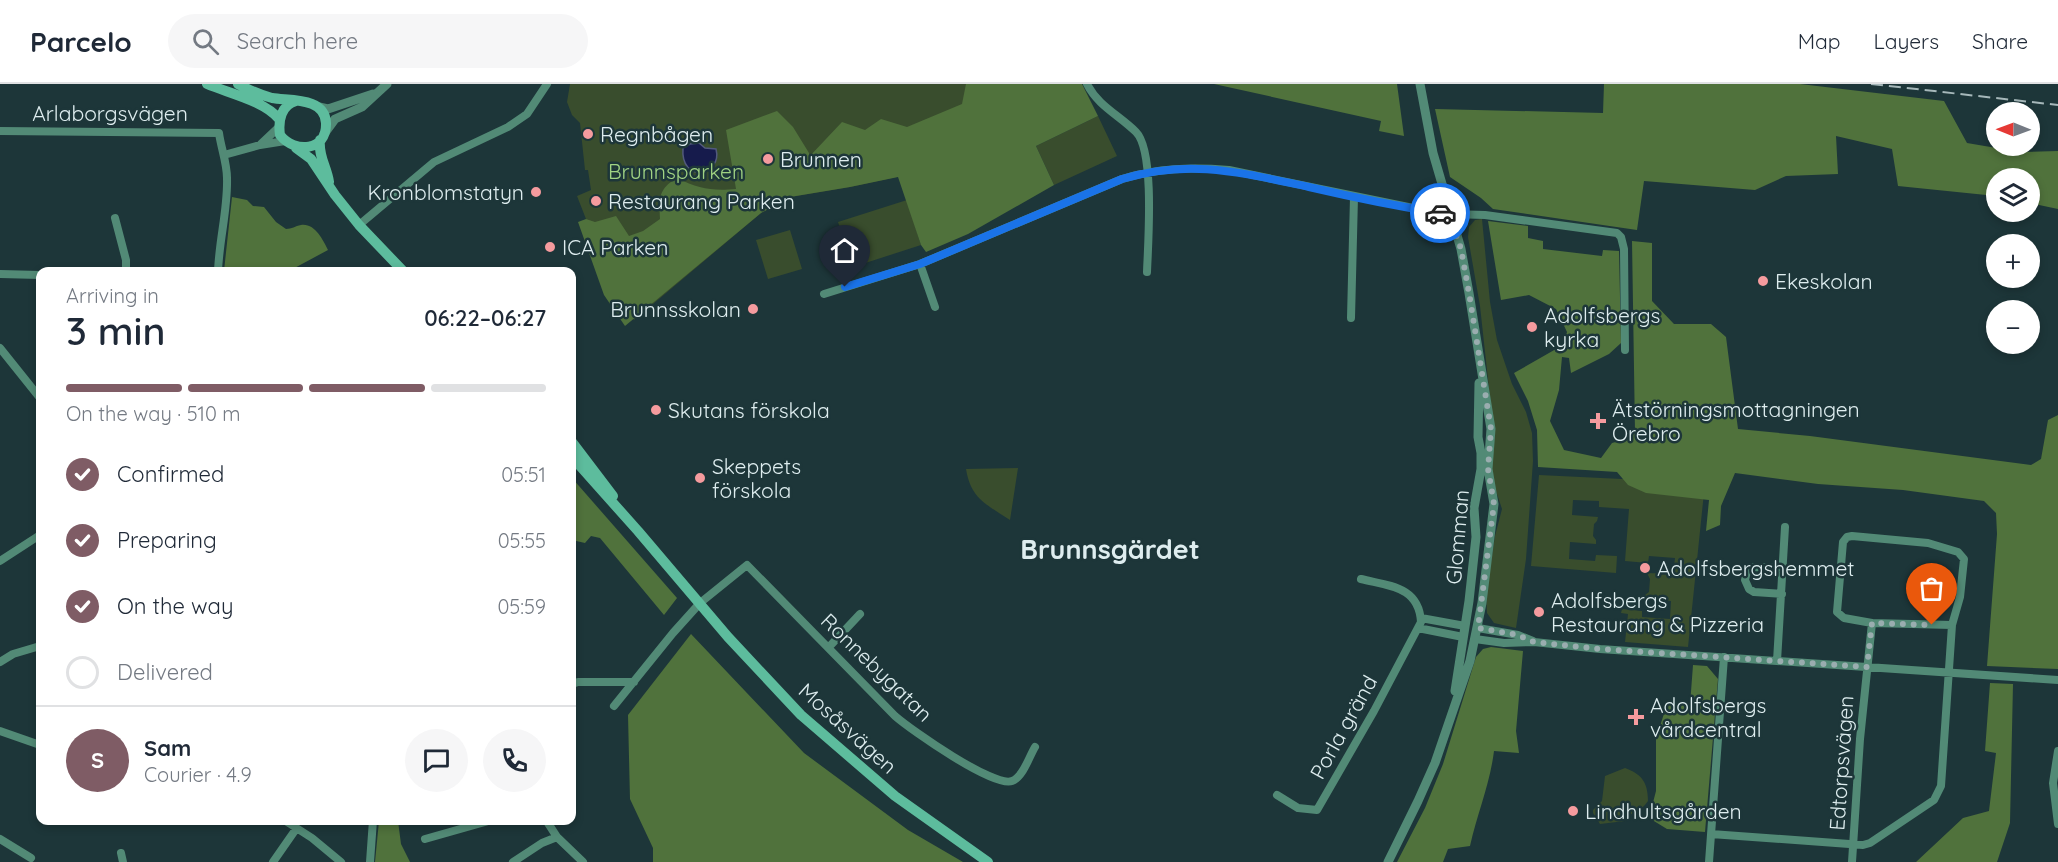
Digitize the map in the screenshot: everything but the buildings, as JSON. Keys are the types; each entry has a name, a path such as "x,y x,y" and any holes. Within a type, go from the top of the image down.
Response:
{"main road":[{"path":"207,84 260,104 275,114 279,123 280,135 288,143 308,155 359,225 399,267"},
{"path":"238,84 259,94 309,102 319,107 325,117 326,129 322,137 320,153 330,185"},
{"path":"279,123 287,106 296,101"},
{"path":"288,143 308,147 322,137"},
{"name":"Mosåsvägen","path":"576,447 638,531"},
{"name":"Mosåsvägen","path":"576,462 760,673 801,715 896,796 988,862"}],"street":[{"path":"322,137 336,119 362,107 387,84"},
{"path":"359,225 434,162 508,128 527,114 547,84"},
{"path":"1087,84 1097,100 1136,132 1142,140 1149,198 1147,272"},
{"name":"Glomman","path":"1388,862 1422,792 1470,661 1478,628 1494,504 1488,469 1491,429 1479,366 1474,321 1461,249 1433,153 1420,84"},
{"path":"319,107 328,109 376,94"},
{"path":"260,145 279,123"},
{"name":"Arlaborgsvägen","path":"0,131 219,132 224,155"},
{"path":"218,267 227,198 224,155 260,145 288,143"},
{"path":"824,294 920,264 1112,183 1146,171 1182,168 1228,170 1354,197 1449,214 1504,217 1617,233 1621,237 1624,249 1625,350"},
{"path":"1351,318 1354,197"},
{"path":"115,218 126,267"},
{"path":"920,264 935,307"},
{"path":"0,274 36,275"},
{"path":"0,348 36,393"},
{"name":"Glomman","path":"1452,711 1476,537 1474,501 1481,469 1478,437 1479,366"},
{"path":"1777,661 1785,527"},
{"path":"1712,834 1853,844 1870,843 1928,805 1939,793 1952,626 1960,597 1964,559 1958,552 1928,543 1847,537 1843,542 1838,580 1837,612 1844,618 1872,623 1952,626"},
{"path":"0,561 36,538"},
{"name":"Ronnebygatan","path":"700,603 747,565 895,716 912,730 955,757 1007,782 1014,780 1020,774 1035,747"},
{"path":"1782,594 1754,592 1749,589 1745,580 1747,572 1754,567 1783,568"},
{"path":"1361,579 1404,590 1414,600 1420,612 1420,623"},
{"path":"614,706 700,603"},
{"path":"829,647 860,614"},
{"path":"1420,623 1478,628 1518,635 1534,642"},
{"path":"1420,623 1463,637 1517,644 1534,642 1600,649 2058,680"},
{"name":"Porla gränd","path":"1277,795 1298,808 1317,810 1374,711 1420,623"},
{"name":"Edtorpsvägen","path":"1852,862 1872,623"},
{"path":"0,662 20,651 36,647"},
{"path":"1709,862 1724,657"},
{"path":"576,683 634,682"},
{"path":"0,731 36,744"},
{"path":"2058,751 2054,783 2058,824"},
{"path":"291,825 312,838 341,862"},
{"path":"370,862 373,825"},
{"path":"425,839 474,825"},
{"path":"549,825 577,860"},
{"path":"273,862 296,829"},
{"path":"513,862 542,843 557,837"},
{"path":"0,839 31,858"},
{"path":"121,853 123,862"}],"green space":[{"name":"Brunnsparken","path":"570,84 1053,84 906,175 790,197 761,213 634,320 577,196 591,190 588,170 585,170 580,123 572,115 567,102"},
{"path":"966,84 1082,84 1098,116 1036,146 1054,185 968,234 926,252 921,245 898,177 790,197 761,213 625,326 604,295 578,222 586,219 595,222 616,216 629,236 643,231 660,219 661,195 666,186 677,178 706,188 736,189 726,130 777,111 793,127 809,153 809,157 842,122 865,130 881,119 907,127 962,104"},
{"path":"1214,84 1397,84 1404,136 1379,131 1381,121"},
{"path":"1604,84 1800,84 1944,101 1967,143 1986,146 1986,156 2040,156 2040,151 2058,151 2058,209 2040,205 2040,168 1986,168 1986,195 1898,186 1892,149 1836,136 1838,174 1786,176 1755,190 1644,181 1637,230 1493,209 1450,177 1435,109 1603,113"},
{"path":"1098,116 1117,156 1054,185 1036,146"},
{"path":"232,197 247,200 253,206 264,207 276,222 286,229 306,225 314,229 328,250 296,267 224,267"},
{"path":"907,200 921,245 853,267 838,222"},
{"path":"1482,219 1490,302 1497,340 1532,433 1533,461 1526,559 1516,628 1494,623 1487,613 1486,594 1495,536 1502,509 1491,476 1494,434 1480,306 1468,237 1469,227 1475,220"},
{"path":"1488,221 1528,226 1528,238 1543,241 1543,249 1602,256 1603,250 1619,251 1621,343 1609,354 1571,373 1569,358 1562,357 1559,390 1550,421 1564,450 1601,458 1612,443 1630,438 1635,432 1632,241 1652,243 1652,301 1674,324 1711,324 1726,337 1738,429 1810,436 2031,465 2041,459 2048,420 2058,415 2058,669 1987,666 1997,534 1996,513 1984,501 1903,490 1818,484 1735,473 1721,506 1720,525 1706,531 1709,500 1646,493 1628,485 1617,472 1538,467 1537,430 1528,401 1514,373 1563,345 1567,332 1556,309 1529,295 1501,300"},
{"path":"790,230 802,269 768,279 756,240"},
{"path":"1018,468 1010,520 981,500 968,479 966,469"},
{"path":"1539,475 1705,483 1688,647 1625,642 1628,614 1621,613 1622,609 1642,611 1642,617 1670,619 1671,601 1644,599 1649,592 1650,579 1647,573 1673,574 1675,558 1649,556 1648,563 1625,561 1629,509 1599,507 1599,501 1573,500 1572,515 1598,517 1594,524 1593,536 1596,544 1570,542 1569,559 1595,561 1596,555 1617,556 1616,573 1531,566"},
{"path":"576,483 677,598 664,615 600,538 591,536 585,543 576,541"},
{"path":"691,634 804,753 908,830 963,862 653,862 653,848 630,799 628,715"},
{"path":"1491,647 1523,651 1516,731 1519,753 1494,751 1490,775 1470,846 1448,849 1443,862 1397,862 1425,808 1443,764 1476,657 1483,649"},
{"path":"1693,665 1707,666 1718,679 1705,832 1667,829 1649,818 1656,791 1656,739 1667,704 1690,705"},
{"path":"1990,683 2013,684 2010,823 1997,862 1916,862 1963,818 1989,811 1996,753 1985,751"},
{"path":"1625,768 1636,773 1643,780 1647,789 1648,801 1625,821 1600,824 1593,810 1602,801 1605,776"},
{"path":"379,825 399,825 401,844 410,862 375,862"}],"shaded area":[{"path":"699,143 705,148 716,149 713,165 701,172 688,167 684,159 683,148"}],"railway":[{"path":"1871,84 2058,105"}],"way so far":[{"path":"1440,213 1449,214 1461,249 1491,429 1488,469 1494,504 1478,628 1518,635 1534,642 1600,649 1867,667 1872,623 1932,625"}],"place":[{"name":"Regnbågen","path":"588,134"},
{"name":"Brunnen","path":"768,159"},
{"name":"Kronblomstatyn","path":"536,192"},
{"name":"Restaurang Parken","path":"596,201"},
{"name":"ICA Parken","path":"550,247"},
{"name":"Ekeskolan","path":"1763,281"},
{"name":"Brunnsskolan","path":"753,309"},
{"name":"Adolfsbergs kyrka","path":"1532,327"},
{"name":"Skutans förskola","path":"656,410"},
{"name":"Ätstörningsmottagningen Örebro","path":"1598,421"},
{"name":"Skeppets förskola","path":"700,478"},
{"name":"Adolfsbergshemmet","path":"1645,568"},
{"name":"Adolfsbergs Restaurang & Pizzeria","path":"1539,612"},
{"name":"Adolfsbergs vårdcentral","path":"1636,717"},
{"name":"Lindhultsgården","path":"1573,811"}],"district":[{"name":"Brunnsgärdet","path":"1110,549"}],"route":[{"path":"845,287 920,264 1039,213 1146,171 1182,168 1228,170 1440,213"}]}
